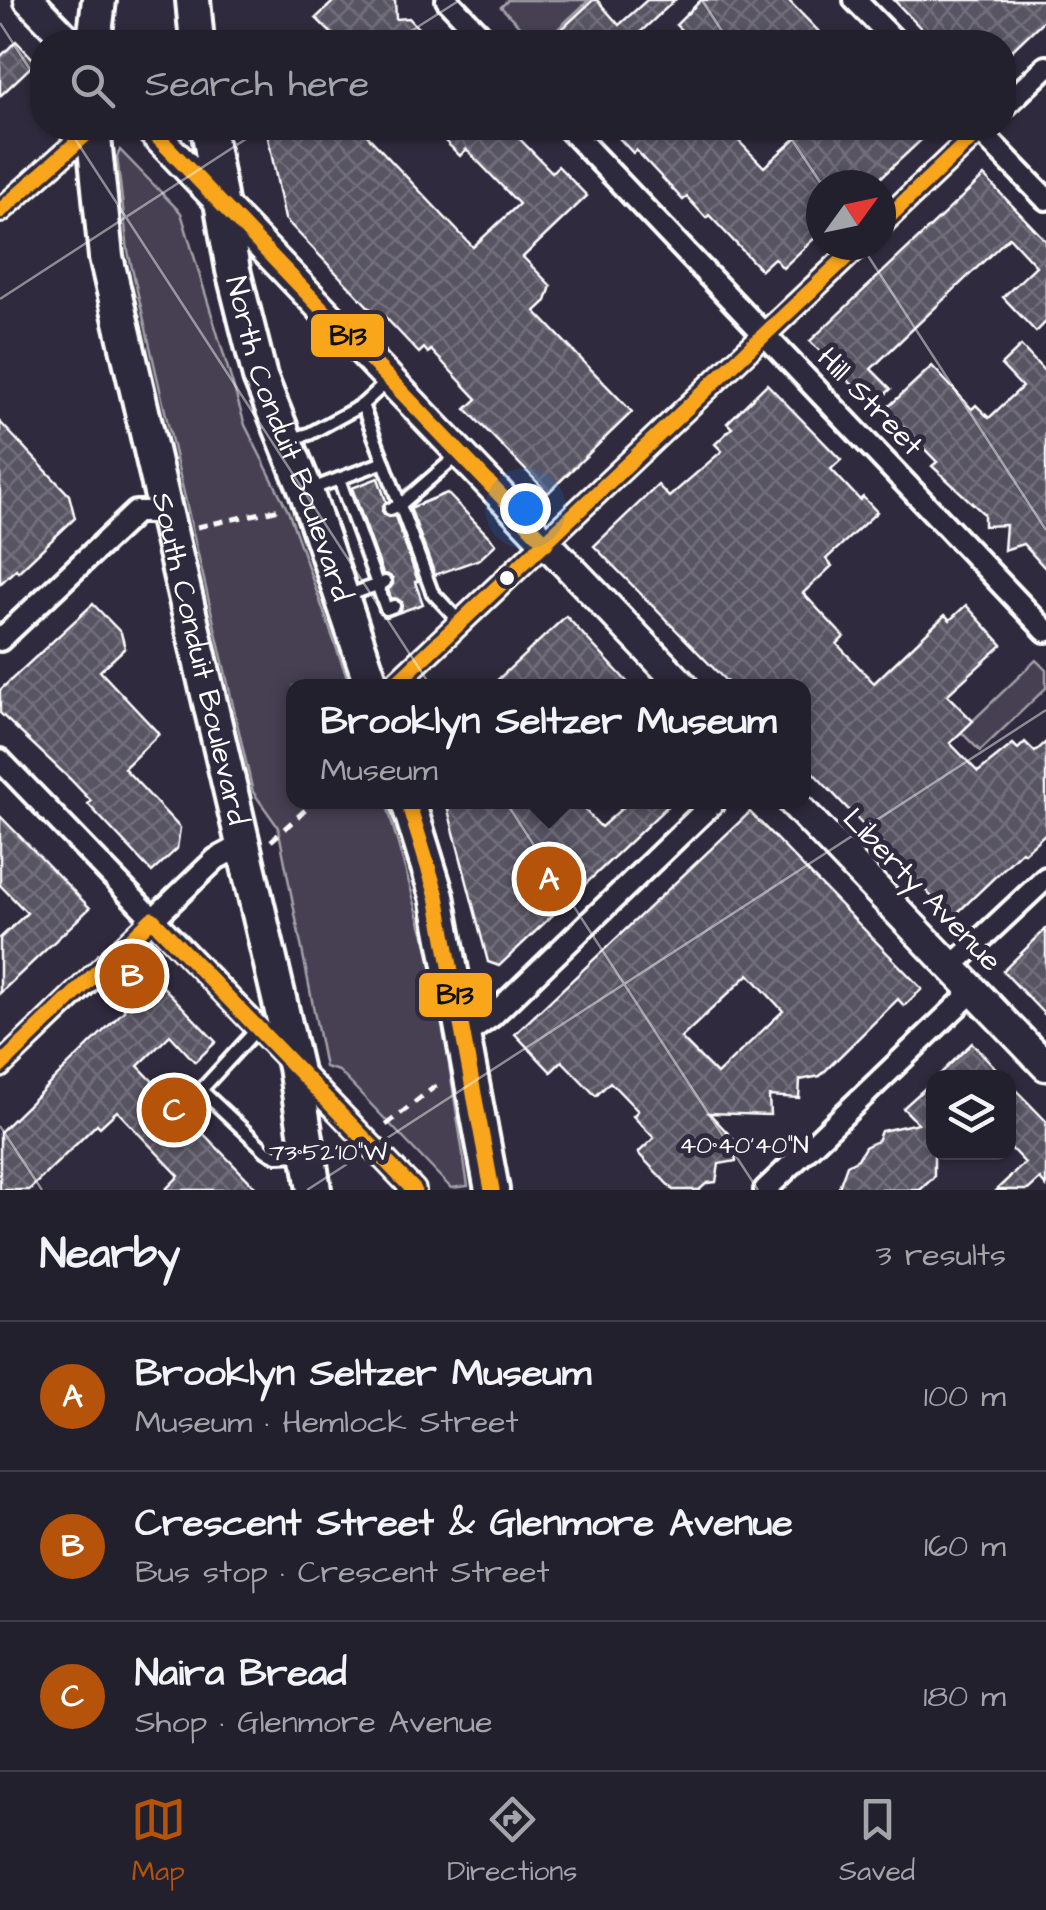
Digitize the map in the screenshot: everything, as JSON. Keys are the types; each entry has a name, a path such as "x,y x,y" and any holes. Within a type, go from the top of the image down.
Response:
{"main road":[{"path":"95,30 99,0"},
{"path":"193,0 196,30"},
{"name":"South Conduit Boulevard","path":"94,140 106,257 166,512 253,847 314,1190"},
{"name":"North Conduit Boulevard","path":"210,140 234,270 260,378 286,440 293,500 342,598 370,679"},
{"path":"410,809 437,896 492,1190"}],"street":[{"path":"29,0 58,30"},
{"path":"447,0 476,30"},
{"path":"855,0 884,30"},
{"path":"1016,96 1046,67"},
{"path":"0,211 80,140"},
{"path":"160,140 676,679"},
{"name":"Hill Street","path":"579,140 1046,631"},
{"path":"896,209 967,140"},
{"path":"990,140 1046,199"},
{"path":"401,679 842,260"},
{"path":"0,640 136,512 166,512"},
{"path":"0,760 414,1190"},
{"path":"465,1035 492,1016 707,809"},
{"name":"Liberty Avenue","path":"800,809 1046,1066"},
{"path":"0,1066 216,859 253,847"},
{"path":"950,968 1046,878"},
{"path":"764,1190 973,991"}],"lane":[{"path":"286,440 309,434 362,406 388,380"},
{"path":"362,406 427,593 461,624"},
{"path":"395,507 460,454"},
{"path":"293,500 384,462"},
{"path":"339,479 350,496 381,583 386,609 394,606"},
{"path":"342,598 381,583"},
{"path":"258,1028 201,1090 266,1151 277,1156 309,1154"}],"path":[{"path":"197,527 293,500"},
{"path":"253,847 305,809"},
{"path":"386,1126 447,1078"}],"shaded area":[{"path":"508,0 589,0 557,30 523,30 501,7"},
{"path":"120,150 181,213 245,425 289,513 348,679 286,679 286,809 388,809 435,974 468,1186 451,1188 339,1071 325,1067 278,827 253,792 128,251 117,157"},
{"path":"1036,660 1046,670 1046,688 980,751 961,732"}],"building":[{"path":"335,0 395,0 396,19 409,18 420,30 328,30 316,18"},
{"path":"593,0 619,25 647,0 675,0 643,30 561,30"},
{"path":"701,0 788,0 817,30 681,30 676,25"},
{"path":"894,0 1046,0 1046,18 1016,47 1016,30 923,30"},
{"path":"16,41 30,56 30,68 0,96 0,57"},
{"path":"269,140 371,140 473,247 519,204 466,149 460,156 444,140 521,140 552,172 558,166 587,196 523,257 551,286 546,301 535,311 632,412 548,493 466,409 477,399 431,350 428,353 424,348 419,353 385,317 382,321 285,219"},
{"path":"621,140 738,140 764,167 794,140 921,140 889,170 806,170 806,246 783,268 774,258 761,270 709,215 706,218 687,197 683,200 636,150 633,153"},
{"path":"984,176 1046,241 1046,322 1036,332 1003,297 1036,266 1009,237 871,369 891,389 873,406 810,341"},
{"path":"1021,346 1046,373 1046,569 1023,544 1004,550 1006,525 984,526 984,514 932,466 937,462 886,409 932,366 972,409 976,405 989,418 1022,387 1001,365"},
{"path":"767,384 841,460 831,469 877,512 826,559 832,566 803,593 844,637 837,644 874,683 945,615 950,620 966,605 1002,645 947,695 973,721 950,743 978,772 1013,744 1018,749 1025,742 1035,752 1046,742 1046,833 952,918 811,770 811,679 724,679 594,546 658,485 669,497 722,451 715,444 732,428 727,423"},
{"path":"0,422 69,495 75,518 0,584"},
{"path":"378,478 386,501 382,511 388,517 395,516 423,604 400,612 402,602 391,598 388,590 393,578 383,574 352,488"},
{"path":"447,493 496,544 480,559 435,575 410,508"},
{"path":"93,604 121,633 125,648 100,671 159,734 124,768 180,828 177,849 152,872 88,804 91,801 70,779 0,713 0,690"},
{"path":"566,616 624,679 498,679"},
{"path":"448,809 584,809 601,827 621,809 665,809 499,966 488,962"},
{"path":"750,812 922,989 904,1006 898,999 820,1076 800,1080 799,1098 769,1096 770,1115 709,1113 742,1148 735,1154 736,1161 719,1164 716,1182 699,1190 673,1190 638,1153 654,1138 633,1116 638,1111 610,1082 596,1096 562,1061 551,1072 515,1034","holes":["749,974 783,1011 717,1074 681,1038"]},
{"path":"0,816 90,908 0,993 0,938 27,913 0,885"},
{"path":"1046,929 1046,1016 1003,971"},
{"path":"150,973 216,1042 195,1062 170,1035 138,1066 258,1190 165,1190 179,1176 117,1111 100,1127 97,1124 29,1190 0,1190 0,1132 124,1011 127,994"},
{"path":"972,1043 997,1070 944,1070"},
{"path":"926,1087 926,1160 934,1160 934,1177 920,1190 838,1190 847,1165 877,1141 881,1131 918,1123 903,1108"},
{"path":"1016,1090 1046,1121 1046,1186 1040,1179 1028,1190 996,1190 1025,1163 1016,1153"}],"transit line":[{"name":"B13","path":"0,211 80,140"},
{"name":"B13","path":"160,140 546,543"},
{"name":"B13","path":"896,210 969,140"},
{"name":"B13","path":"400,679 843,260"},
{"name":"B13","path":"410,809 437,896 492,1190"},
{"name":"B13","path":"0,1066 152,919 414,1190"}],"place":[{"name":"Brooklyn Seltzer Museum","path":"549,879"},
{"name":"Crescent Street & Glenmore Avenue","path":"132,976"},
{"name":"Naira Bread","path":"174,1110"}]}
